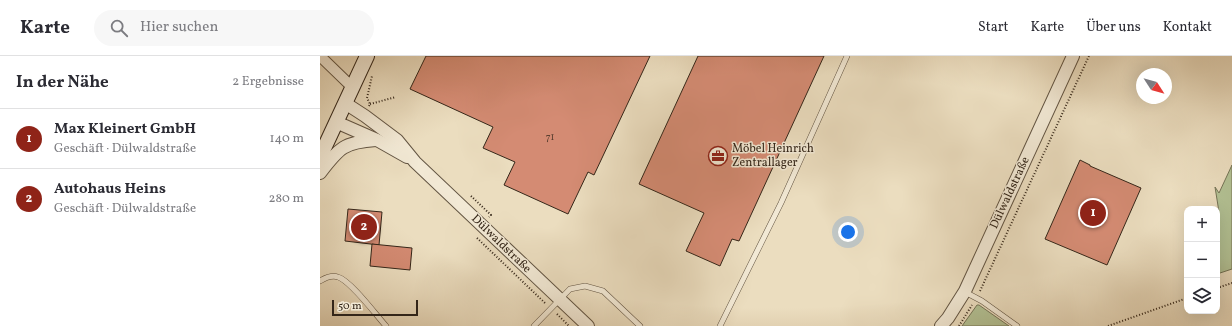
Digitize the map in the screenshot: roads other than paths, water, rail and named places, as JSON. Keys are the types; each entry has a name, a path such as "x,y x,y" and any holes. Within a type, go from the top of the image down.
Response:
{"main road":[{"path":"320,157 367,56"}],"street":[{"path":"320,56 352,87"},
{"name":"Dülwaldstraße","path":"941,326 948,318 965,291 1073,56"},
{"name":"Dülwaldstraße","path":"345,103 397,140 415,162 588,326"},
{"name":"Dülwaldstraße","path":"336,122 377,140 415,162"},
{"path":"320,173 334,155 343,147 357,142 377,140"}],"lane":[{"path":"720,326 781,203 847,56"},
{"path":"320,281 336,276 346,281 386,326"},
{"path":"534,326 570,289 585,286 603,291 640,326"},
{"path":"965,291 1017,326"}],"place":[{"name":"Möbel Heinrich Zentrallager","path":"718,156"},
{"name":"Max Kleinert GmbH","path":"1093,213"},
{"name":"Autohaus Heins","path":"364,227"}]}
